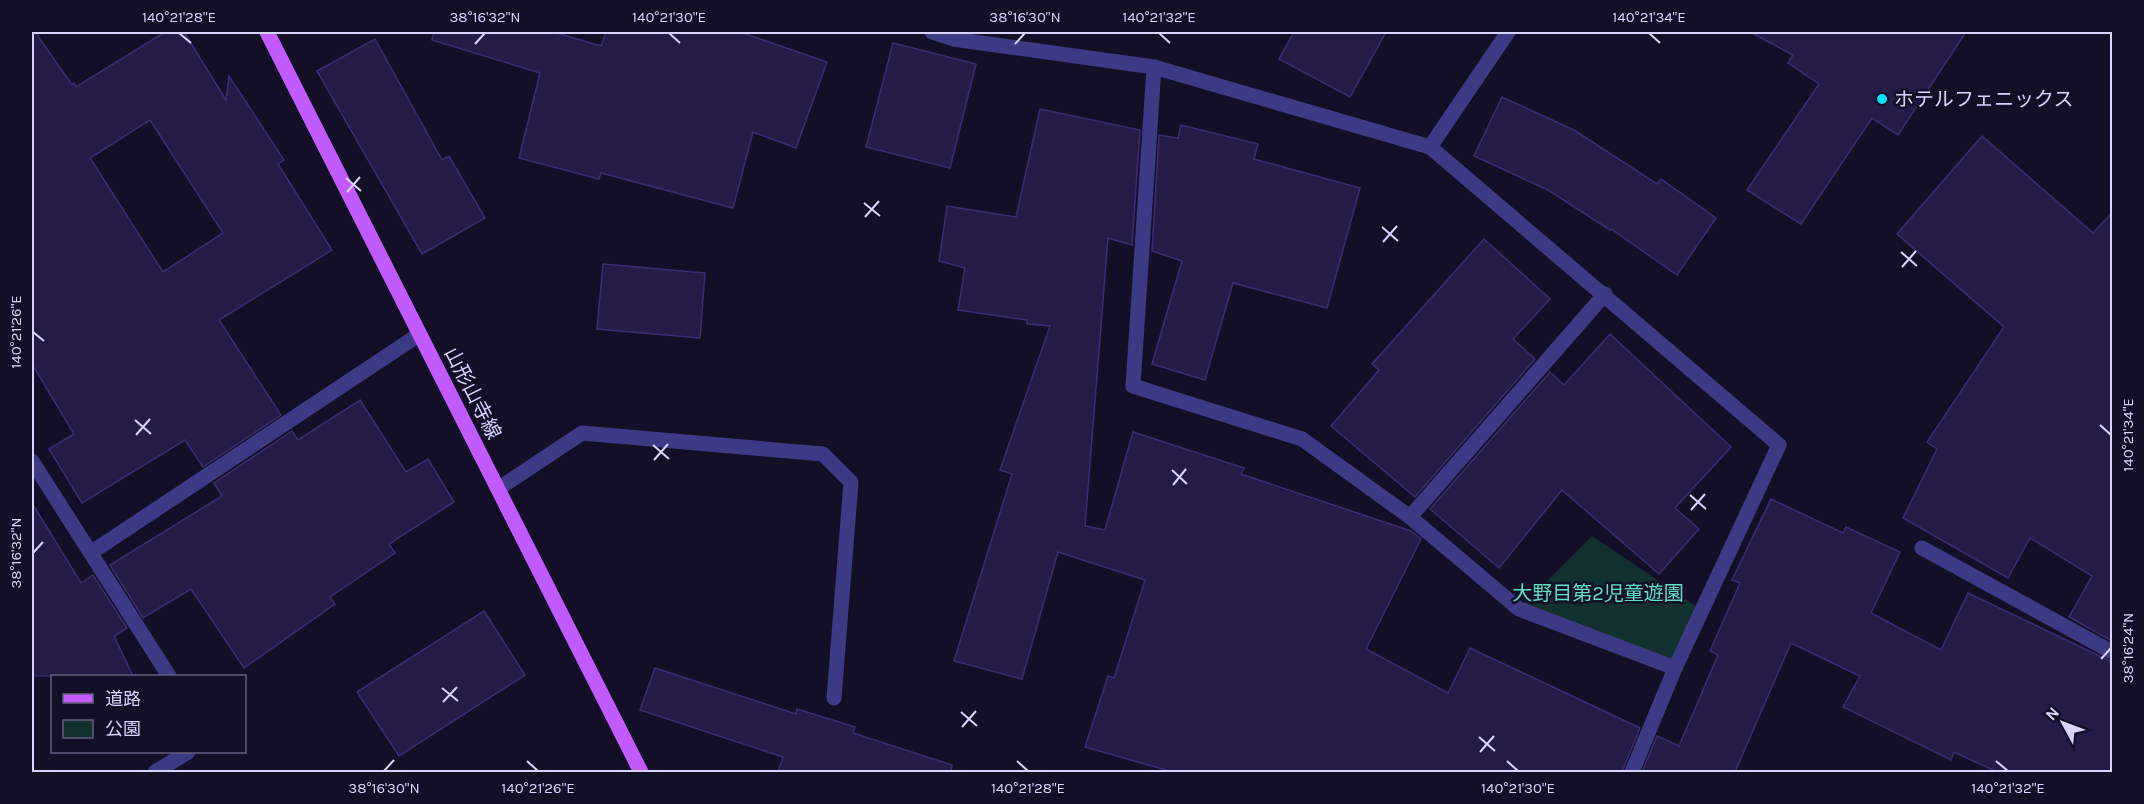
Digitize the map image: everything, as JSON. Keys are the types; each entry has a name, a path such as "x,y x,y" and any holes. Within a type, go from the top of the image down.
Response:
{"main road":[{"name":"山形山寺線","path":"267,32 641,772"}],"lane":[{"path":"932,32 953,39 1154,67 1430,147 1605,294 1779,445 1675,668 1632,772"},
{"path":"1430,147 1508,32"},
{"path":"1154,67 1133,386 1302,439 1410,517 1519,609 1675,668"},
{"path":"1410,517 1605,294"},
{"path":"92,552 420,334"},
{"path":"498,489 582,433 823,454 851,482 834,698"},
{"path":"32,461 168,675"},
{"path":"1922,548 2112,652"},
{"path":"155,772 186,753"}],"green space":[{"name":"大野目第2児童遊園","path":"1592,536 1702,610 1675,668 1519,609"}],"building":[{"path":"32,32 35,32 72,85 74,83 76,87 165,32 184,32 226,100 229,76 284,160 278,164 332,250 219,320 281,415 203,467 185,440 82,503 49,449 74,434 32,364","holes":["150,120 223,233 163,272 90,158"]},
{"path":"434,32 553,32 601,46 606,32 740,32 827,62 796,148 753,132 733,208 601,173 599,179 519,158 540,73 432,40"},
{"path":"1294,32 1386,32 1350,97 1279,59"},
{"path":"1750,32 1966,32 1898,135 1872,118 1801,224 1747,190 1819,84 1788,63 1793,55"},
{"path":"375,39 442,160 449,156 485,218 422,254 317,71"},
{"path":"893,43 976,64 950,168 866,147"},
{"path":"1502,97 1574,130 1657,184 1661,179 1716,218 1677,275 1611,229 1548,190 1474,156"},
{"path":"1040,109 1140,130 1132,245 1108,238 1085,526 1105,530 1133,432 1244,468 1241,474 1411,531 1421,539 1366,649 1448,693 1470,648 1640,728 1622,772 1173,772 1085,747 1108,676 1114,678 1145,580 1058,552 1022,679 954,661 1012,474 1000,470 1050,326 1027,324 1027,320 958,310 965,268 939,261 947,206 1016,217"},
{"path":"1181,125 1258,144 1254,159 1360,188 1327,308 1233,283 1205,380 1152,364 1182,261 1152,251 1159,135 1178,138"},
{"path":"1982,136 2093,233 2112,213 2112,641 2069,617 2092,576 2030,538 2008,578 1903,518 1937,449 1927,442 2004,327 1897,234"},
{"path":"1484,239 1550,299 1513,339 1535,359 1415,497 1331,426 1379,370 1372,364"},
{"path":"603,264 705,273 700,338 597,329"},
{"path":"1610,334 1731,447 1675,508 1699,529 1659,574 1562,490 1499,568 1430,509 1550,372 1564,385"},
{"path":"360,400 406,472 428,459 454,502 389,544 395,553 330,597 335,604 244,668 191,589 143,618 110,565 222,496 214,483 292,431 298,440"},
{"path":"1771,499 1843,533 1846,527 1900,552 1871,613 1941,650 1968,593 2112,662 2112,772 1997,772 1954,752 1951,760 1843,707 1860,676 1791,643 1735,772 1642,772 1657,736 1679,746 1718,655 1710,651 1740,583 1732,580"},
{"path":"32,503 81,583 93,575 127,628 114,636 133,675 32,676"},
{"path":"484,611 525,675 399,756 357,692"},
{"path":"655,668 796,714 797,709 855,727 853,733 952,765 951,772 778,772 783,757 640,710"}],"place":[{"name":"ホテルフェニックス","path":"1882,99"}]}
